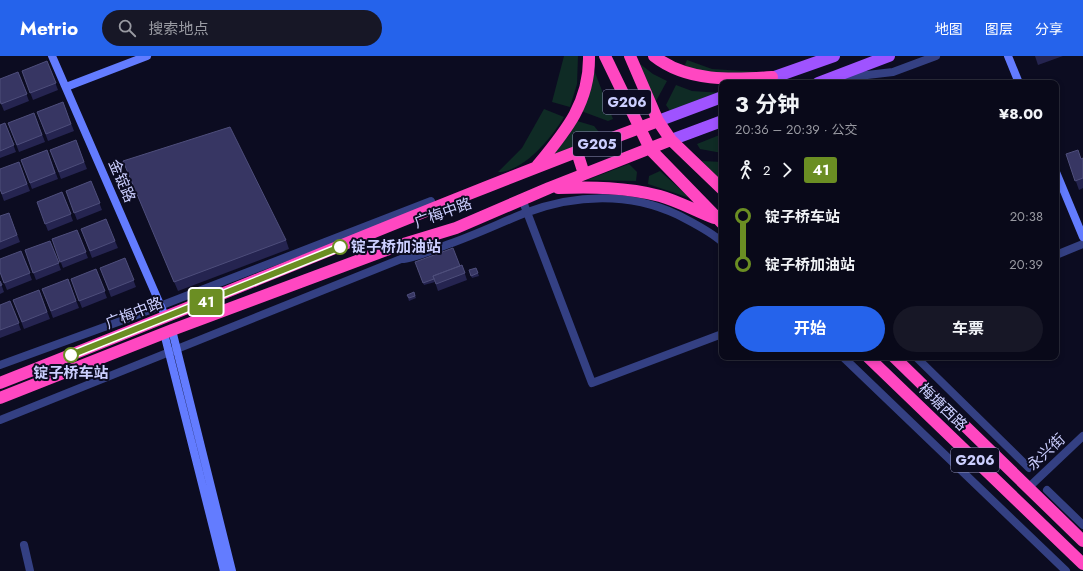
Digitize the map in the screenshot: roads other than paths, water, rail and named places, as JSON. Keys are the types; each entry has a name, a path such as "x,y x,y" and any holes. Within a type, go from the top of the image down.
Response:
{"highway":[{"path":"536,167 569,126 580,107 587,84 589,56"},
{"name":"G206","path":"605,56 650,149 719,220"},
{"name":"G206","path":"630,56 658,121 671,140 719,186"},
{"path":"654,56 680,70 708,78 738,80 772,78"},
{"name":"广梅中路","path":"0,383 166,318 536,167 658,121"},
{"name":"广梅中路","path":"0,398 168,332 397,246 456,228 522,199 671,140"},
{"path":"576,152 584,174"},
{"path":"549,188 619,188 660,196 719,221"},
{"name":"梅塘西路","path":"871,360 1083,564"},
{"name":"梅塘西路","path":"897,360 1083,541"}],"main road":[{"path":"766,80 834,56"},
{"path":"825,80 889,56"},
{"path":"658,121 719,98"},
{"path":"671,140 719,122"}],"street":[{"name":"金锭路","path":"52,56 166,318"},
{"path":"66,87 147,56"},
{"path":"830,80 893,72 936,56"},
{"path":"1008,56 1018,80"},
{"path":"1059,179 1083,237"},
{"path":"0,420 401,259 460,240 526,212 562,202 591,197 619,198 660,206 694,223 719,240"},
{"path":"522,199 592,383 719,335"},
{"path":"0,365 160,306 431,200 434,208"},
{"path":"1059,254 1083,244"},
{"path":"168,332 224,571"},
{"path":"172,350 232,571"},
{"path":"846,360 1066,571"},
{"path":"919,360 1029,468"},
{"name":"永兴街","path":"1028,488 1083,436"},
{"path":"1047,490 1083,525"},
{"path":"24,545 30,571"}],"place":[{"name":"锭子桥加油站","path":"340,247"},
{"name":"锭子桥车站","path":"71,355"}]}
